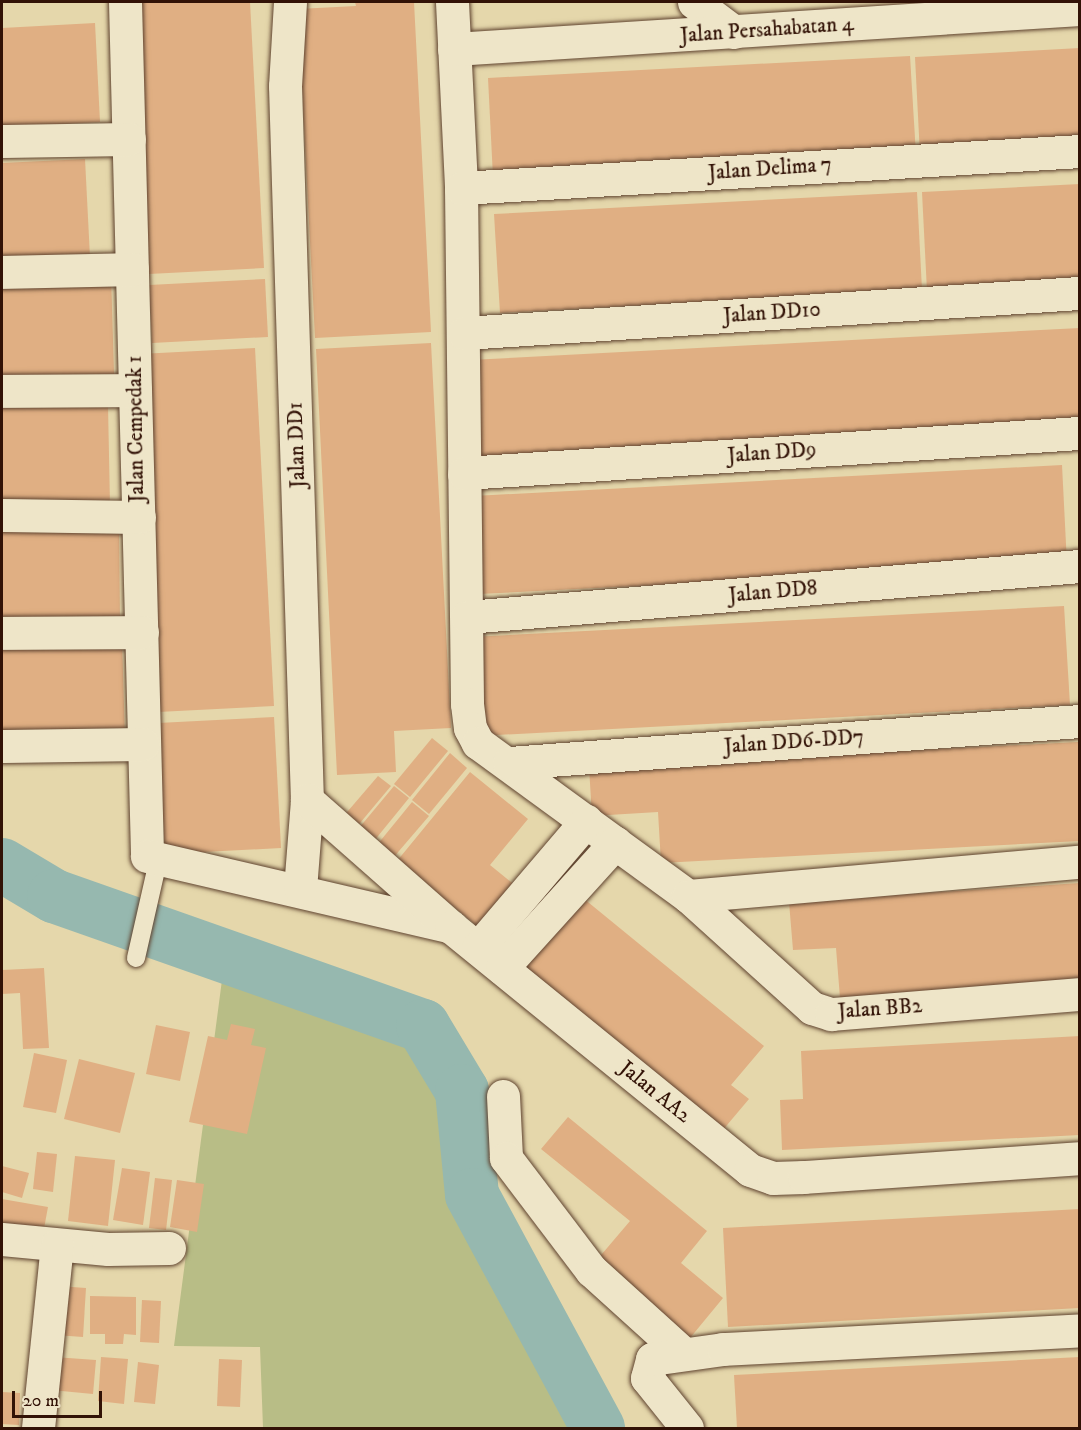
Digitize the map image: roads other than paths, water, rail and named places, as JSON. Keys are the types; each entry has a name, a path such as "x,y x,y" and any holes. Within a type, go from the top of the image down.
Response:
{"street":[{"name":"Jalan Cempedak 1","path":"125,2 143,744 153,866"},
{"name":"Jalan DD1","path":"290,2 285,86 307,800 300,888"},
{"name":"Jalan BB2","path":"452,2 461,188 470,728 478,743 509,763 688,896 794,997 831,1014 1080,993"},
{"path":"694,2 734,32"},
{"name":"Jalan Persahabatan 4","path":"454,49 734,32 972,8 1062,7"},
{"path":"2,141 129,139"},
{"name":"Jalan Delima 7","path":"461,188 1080,150"},
{"path":"2,272 132,269"},
{"name":"Jalan DD10","path":"464,333 1080,293"},
{"path":"2,392 135,390"},
{"name":"Jalan DD9","path":"464,473 1080,433"},
{"path":"2,515 138,517"},
{"name":"Jalan DD8","path":"467,617 1080,567"},
{"path":"2,633 142,632"},
{"name":"Jalan DD6-DD7","path":"509,763 1080,721"},
{"path":"2,746 143,744"},
{"name":"Jalan AA2","path":"307,800 451,927 750,1170 773,1178 1080,1158"},
{"path":"490,958 586,821"},
{"path":"490,958 615,843"},
{"path":"688,896 1080,862"},
{"path":"153,866 300,888 451,927"},
{"path":"502,1096 506,1158 591,1270 683,1353"},
{"path":"2,1239 57,1245 169,1248"},
{"path":"38,1428 57,1245"},
{"path":"687,1428 646,1370 652,1359 683,1353 1080,1330"}],"lane":[{"path":"138,949 153,866"}],"waterway":[{"path":"2,865 54,896 423,1026 462,1091 472,1195 598,1428"}]}
